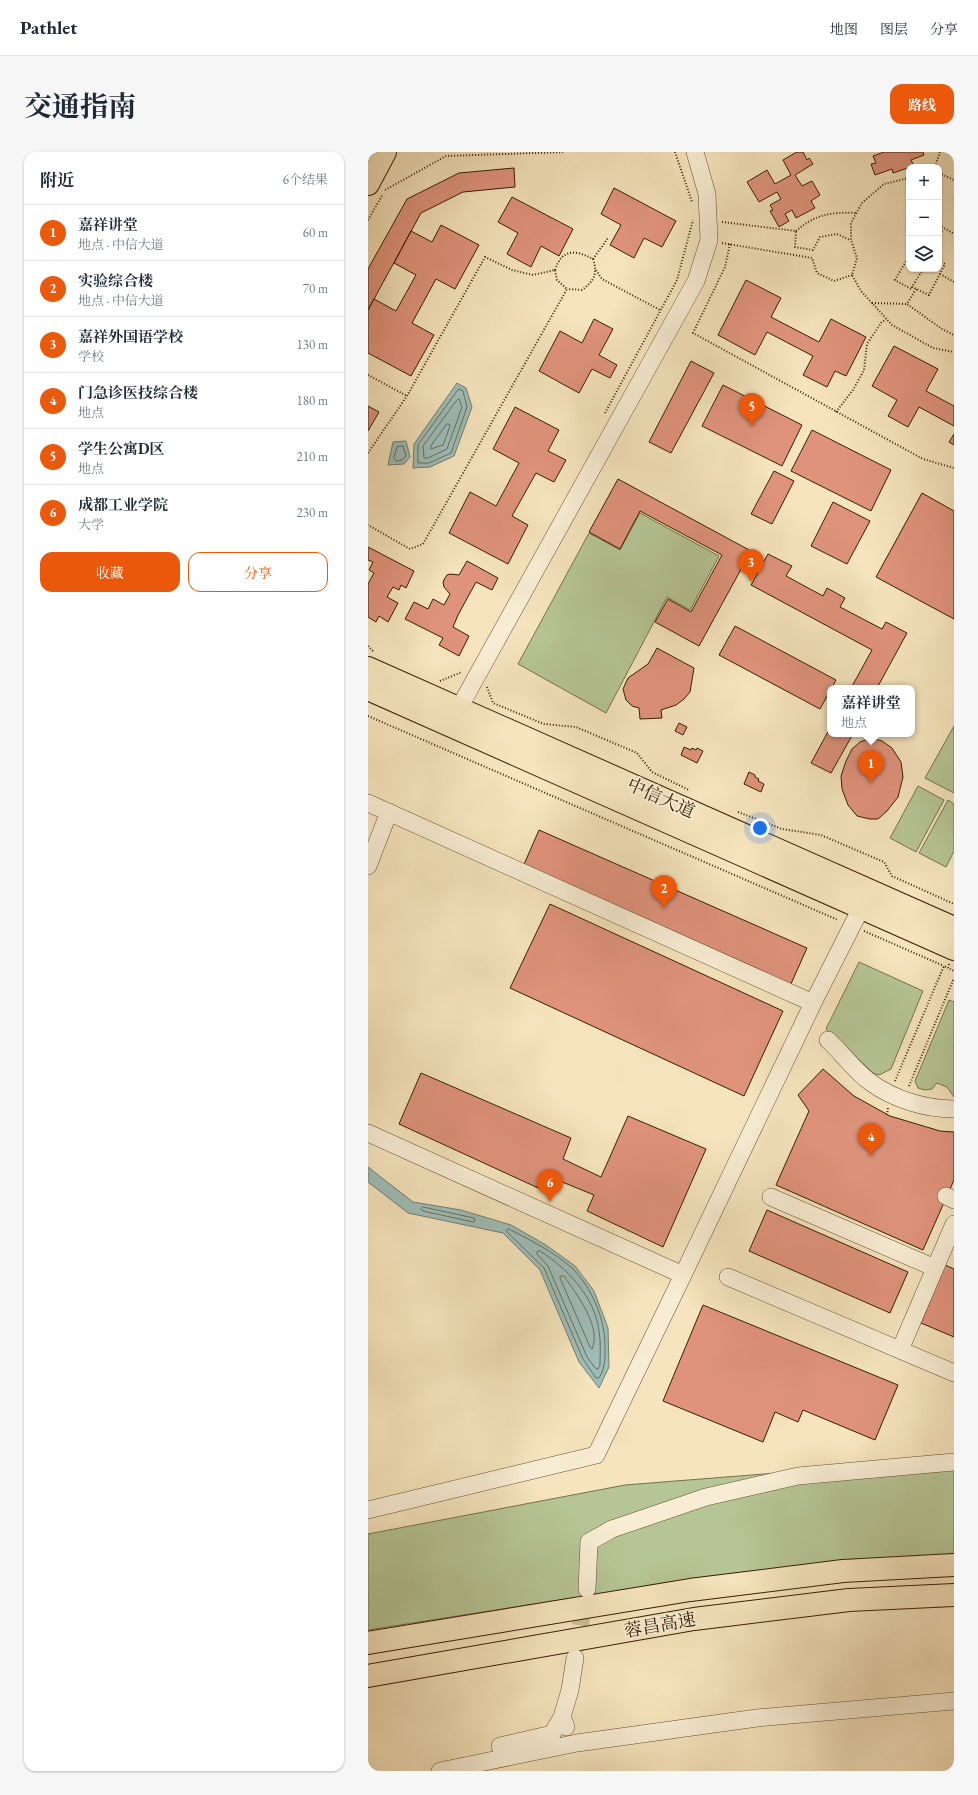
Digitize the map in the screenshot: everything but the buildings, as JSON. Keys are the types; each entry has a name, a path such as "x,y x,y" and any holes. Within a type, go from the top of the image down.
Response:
{"main road":[{"path":"368,156 370,152"},
{"path":"368,184 385,152"},
{"name":"中信大道","path":"374,661 459,708 954,928"},
{"name":"中信大道","path":"368,689 948,961"},
{"name":"蓉昌高速","path":"368,1643 690,1590 843,1571 954,1565"},
{"name":"蓉昌高速","path":"368,1676 694,1619 849,1600 954,1595"}],"street":[{"path":"459,708 696,282 709,240 707,194 695,152"},
{"path":"368,803 813,1003"},
{"path":"368,866 389,812"},
{"path":"368,1510 596,1455 813,1003 856,917"},
{"path":"828,1040 869,1081 896,1096 925,1106 954,1109"},
{"path":"368,1133 682,1275"},
{"path":"771,1197 935,1268"},
{"path":"900,1350 954,1224"},
{"path":"728,1277 954,1373"},
{"path":"586,1589 589,1542 612,1529 706,1497 798,1476 954,1462"},
{"path":"459,1766 467,1753 552,1734 562,1717 570,1690 575,1658"},
{"path":"440,1771 578,1743 757,1718 954,1701"},
{"path":"562,1717 566,1730 578,1743"}],"path":[{"path":"368,220 385,190 446,156 565,152"},
{"path":"675,152 693,204"},
{"path":"936,164 940,152"},
{"path":"942,174 954,180"},
{"path":"906,179 884,184 862,203 851,223 851,240 857,258 852,275 861,291 892,325 933,348 954,352"},
{"path":"851,240 837,234 820,237 813,250 795,247 796,231 808,221 821,214 857,212"},
{"path":"720,216 721,222 796,231"},
{"path":"604,414 677,280 693,219"},
{"path":"940,236 943,229 954,234"},
{"path":"593,259 608,238"},
{"path":"719,242 812,258 817,273 834,281 852,275"},
{"path":"730,244 725,267 693,333 923,459 954,468"},
{"path":"596,270 591,283 582,290 567,289 557,280 555,270 558,260 567,253 580,252 593,259 596,270 602,279 661,310"},
{"path":"368,454 407,396 485,257 512,270 533,275 555,270"},
{"path":"906,261 895,280 911,289 912,287 916,288 929,295 940,274 954,282"},
{"path":"942,262 945,264 942,270"},
{"path":"912,287 921,272"},
{"path":"907,304 916,288"},
{"path":"368,525 410,549 423,544 567,289"},
{"path":"872,303 907,304 942,329 954,335"},
{"path":"836,412 853,390 864,370 868,344 881,323 886,318"},
{"path":"368,374 407,396"},
{"path":"368,646 373,652 374,661"},
{"path":"438,682 464,671"},
{"path":"484,681 493,703 544,724 576,727 637,753 652,772 690,791"},
{"path":"368,716 856,917 948,961 896,1096 887,1115 954,978"},
{"path":"732,810 782,829 821,835 884,862 892,876 954,904"}],"green space":[{"path":"640,513 719,556 690,610 667,597 606,713 518,664 589,533 620,550"},
{"path":"954,726 954,793 925,778"},
{"path":"918,786 944,800 916,852 890,838"},
{"path":"948,800 954,804 954,851 946,867 919,853"},
{"path":"859,962 923,991 891,1069 879,1075 873,1073 826,1029"},
{"path":"949,1000 954,1002 954,1097 947,1087 937,1083 932,1089 925,1090 918,1088 915,1081"},
{"path":"954,1459 954,1554 899,1558 598,1594 368,1630 368,1534 625,1485"}],"water":[{"path":"457,383 466,388 472,407 454,456 430,467 413,468 414,444"},
{"path":"406,441 410,457 404,464 388,465 393,442"},
{"path":"368,1167 413,1202 461,1210 511,1225 546,1245 575,1266 594,1291 608,1328 609,1367 599,1388 579,1362 540,1270 503,1233 408,1213 368,1182"}],"tunnel":[{"path":"576,1650 585,1597"}],"place":[{"name":"学生公寓D区","path":"752,426"},
{"name":"嘉祥外国语学校","path":"751,582"},
{"name":"嘉祥讲堂","path":"871,783"},
{"name":"实验综合楼","path":"664,908"},
{"name":"门急诊医技综合楼","path":"871,1156"},
{"name":"成都工业学院","path":"550,1202"}]}
